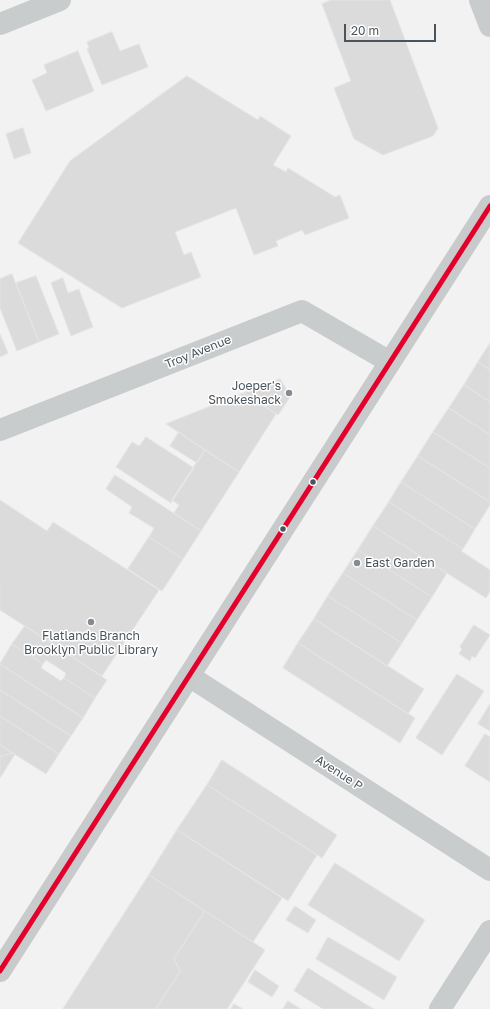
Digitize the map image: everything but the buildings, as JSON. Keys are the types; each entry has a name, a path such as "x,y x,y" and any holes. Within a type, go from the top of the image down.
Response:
{"main road":[{"path":"0,971 490,206"}],"street":[{"path":"0,24 60,0"},
{"path":"480,0 490,26"},
{"name":"Troy Avenue","path":"0,430 302,310 390,362"},
{"name":"Avenue P","path":"189,676 490,870"},
{"path":"440,1009 490,931"}],"transit line":[{"path":"0,971 490,206"}],"place":[{"name":"Joeper's Smokeshack","path":"289,393"},
{"name":"East Garden","path":"357,563"},
{"name":"Flatlands Branch Brooklyn Public Library","path":"91,622"}]}
